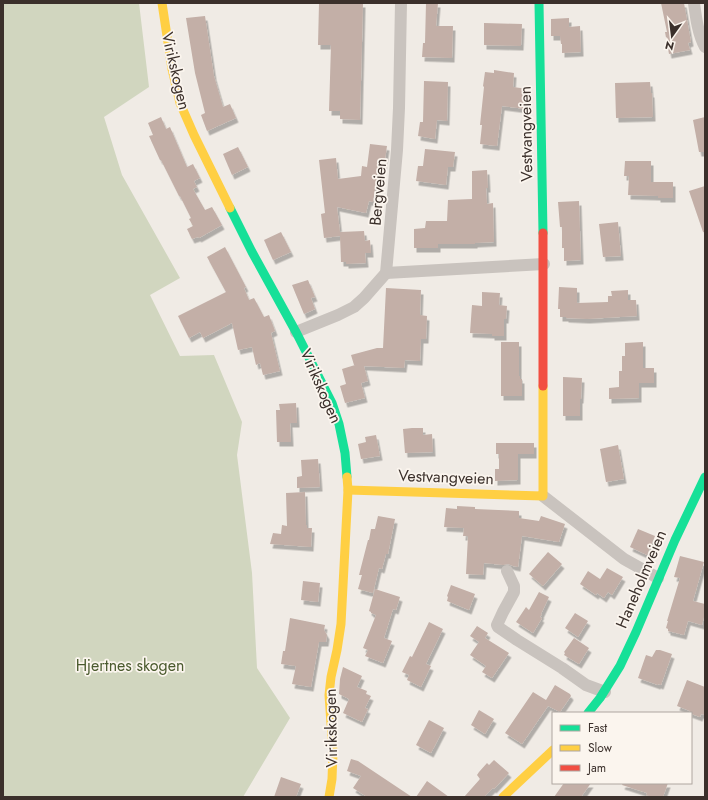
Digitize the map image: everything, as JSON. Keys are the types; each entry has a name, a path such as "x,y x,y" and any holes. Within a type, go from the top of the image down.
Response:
{"street":[{"name":"Virikskogen","path":"162,3 172,69 180,103 194,135 252,252 296,332 332,403 340,424 345,453 348,490 341,624 329,695 332,720 333,752 332,779 329,797"},
{"name":"Bergveien","path":"386,273 397,150 400,3"},
{"name":"Vestvangveien","path":"348,490 543,496 544,264 539,3"},
{"path":"694,3 701,40 705,47"},
{"path":"296,332 354,307 386,273 544,264"},
{"name":"Haneholmveien","path":"589,712 605,692 630,647 678,532 705,477"},
{"path":"543,496 624,559 658,578"},
{"path":"507,571 514,586 514,592 497,625 498,627 586,685 605,692"},
{"path":"503,797 552,751"}],"green space":[{"name":"Hjertnes skogen","path":"3,3 139,3 149,87 104,117 122,175 180,278 150,295 180,356 214,355 242,422 237,455 252,573 257,668 290,718 243,797 3,797"}],"building":[{"path":"319,3 363,3 360,120 340,119 340,111 329,111 331,45 318,45"},
{"path":"426,3 438,3 436,26 453,26 452,58 422,57 423,43 425,43"},
{"path":"661,3 684,3 691,42 688,43 690,50 669,54 665,32 667,32"},
{"path":"205,16 214,76 223,107 230,104 236,118 207,131 201,115 205,113 195,73 186,18"},
{"path":"569,18 569,27 580,26 581,52 562,53 560,36 551,36 551,19"},
{"path":"484,23 522,24 521,46 484,45"},
{"path":"494,70 514,73 513,87 528,89 526,109 502,106 497,146 480,144 482,125 480,125 485,72 494,73"},
{"path":"424,81 448,82 447,121 437,120 435,139 418,136 420,122 423,122"},
{"path":"650,82 653,117 616,118 615,83"},
{"path":"161,117 166,129 170,127 187,167 193,164 200,178 194,181 197,187 193,189 205,210 212,207 222,225 199,238 192,239 187,229 193,226 189,219 191,218 149,136 153,135 148,123"},
{"path":"705,117 705,152 699,152 693,120"},
{"path":"370,144 387,146 384,166 379,165 373,202 369,201 366,213 337,207 340,232 364,231 365,241 370,240 371,253 365,253 366,263 346,264 346,262 341,262 340,236 324,238 321,214 325,213 319,160 336,158 338,179 361,176 362,166 367,167"},
{"path":"238,147 248,167 232,175 223,154"},
{"path":"425,149 455,152 453,167 448,167 446,185 416,181 418,166 423,166"},
{"path":"625,161 651,161 651,182 673,182 673,198 628,195 629,176 624,176"},
{"path":"487,170 487,204 493,203 494,242 475,244 438,244 438,248 414,248 414,229 425,228 426,221 447,221 448,200 472,199 472,171"},
{"path":"705,186 705,232 703,232 689,191"},
{"path":"579,201 581,260 564,261 564,248 562,248 562,227 560,227 558,202"},
{"path":"618,222 621,256 603,257 599,224"},
{"path":"281,232 291,252 273,260 264,240"},
{"path":"225,247 246,287 244,288 249,300 254,298 264,317 269,315 275,331 271,333 280,371 263,375 260,363 256,365 252,347 238,350 232,323 203,338 200,332 189,338 178,316 226,292 207,257"},
{"path":"308,280 315,297 311,298 315,309 304,314 292,285"},
{"path":"559,287 577,288 577,303 608,302 608,296 612,296 611,291 628,290 628,300 636,300 637,316 587,319 560,317 560,309 558,309"},
{"path":"386,288 421,290 420,315 427,316 426,339 421,339 420,361 405,360 404,368 364,366 368,381 361,383 365,398 345,403 340,386 346,384 342,369 355,365 351,355 377,348 383,348"},
{"path":"482,292 500,293 499,305 507,306 506,319 504,319 504,336 470,333 472,305 482,306"},
{"path":"501,342 519,342 519,376 520,379 522,379 522,396 501,396"},
{"path":"643,342 643,368 654,368 654,383 639,383 639,398 609,399 609,388 619,387 619,371 622,371 622,356 625,356 625,343"},
{"path":"563,377 582,378 580,416 563,416"},
{"path":"296,403 297,423 290,423 291,442 277,442 276,410 280,410 279,404"},
{"path":"423,428 423,435 432,434 433,452 405,453 403,429"},
{"path":"376,435 380,456 361,459 358,444 366,442 365,437"},
{"path":"496,443 534,443 534,454 518,454 518,480 495,481 495,469 499,469 499,454 496,454"},
{"path":"618,445 624,479 606,482 600,449"},
{"path":"318,459 320,487 297,488 297,477 302,476 301,460"},
{"path":"305,492 306,525 307,528 312,528 311,547 270,544 273,533 281,534 282,525 287,526 286,493"},
{"path":"457,506 475,507 475,509 519,511 519,518 539,521 541,516 565,524 559,542 522,536 518,567 508,564 503,565 484,563 483,575 466,574 468,536 463,536 464,528 444,527 446,508 457,509"},
{"path":"378,516 395,519 388,554 386,554 382,569 379,568 373,593 358,589 362,575 359,575 371,529 375,529"},
{"path":"638,529 655,536 647,555 630,547"},
{"path":"548,552 562,564 543,586 529,574"},
{"path":"680,556 704,562 693,601 705,604 705,613 702,625 688,621 684,635 668,631 666,628 680,578 674,577"},
{"path":"607,568 623,577 612,595 608,592 604,598 597,593 596,595 580,584 588,571 600,579"},
{"path":"303,581 320,583 318,602 301,600"},
{"path":"451,585 475,594 469,610 447,601 447,596"},
{"path":"375,589 400,597 396,610 393,609 384,638 392,641 383,663 365,656 368,650 363,648 376,615 369,611"},
{"path":"539,592 549,597 540,617 542,618 533,633 516,622 526,607 529,610"},
{"path":"575,613 588,621 578,637 565,628"},
{"path":"290,618 325,625 324,630 327,635 326,642 319,642 311,687 292,684 296,666 281,664 283,651 285,651"},
{"path":"429,622 443,629 426,664 431,666 421,687 407,680 409,675 402,672 410,656 412,657"},
{"path":"477,626 488,633 485,638 509,653 492,678 482,672 486,666 470,655 479,642 470,636"},
{"path":"574,638 589,648 579,664 564,655 564,652"},
{"path":"656,650 672,654 661,685 638,678 646,655 652,657"},
{"path":"343,667 362,676 357,687 367,691 366,694 371,696 365,708 368,709 362,722 343,713 349,699 339,694 340,679"},
{"path":"687,680 705,687 705,715 701,714 700,717 677,706"},
{"path":"555,685 571,696 560,712 548,706 522,744 505,733 533,692 546,700"},
{"path":"479,710 494,719 485,734 471,725"},
{"path":"429,720 444,728 431,753 416,745"},
{"path":"351,759 358,761 412,797 367,797 353,788 361,776 347,771"},
{"path":"494,760 509,773 484,797 464,797 480,779 477,775 479,772 487,763 489,765"},
{"path":"281,777 301,784 296,797 274,797"},
{"path":"427,781 449,797 416,797"},
{"path":"563,784 590,784 581,797 554,797"},
{"path":"668,784 663,797 652,797 646,795 647,793 622,785"}],"traffic: fast":[{"path":"539,3 543,233"},
{"path":"230,208 332,403 339,424 345,453 347,477"},
{"path":"589,712 600,698 620,666 675,540 705,477"}],"traffic: slow":[{"path":"162,3 172,69 180,103 230,208"},
{"path":"348,490 543,496 543,386"},
{"path":"329,797 332,779 333,752 329,695 341,624 348,490 347,477"},
{"path":"503,797 552,751"}],"traffic: jam":[{"path":"543,233 543,386"}]}
